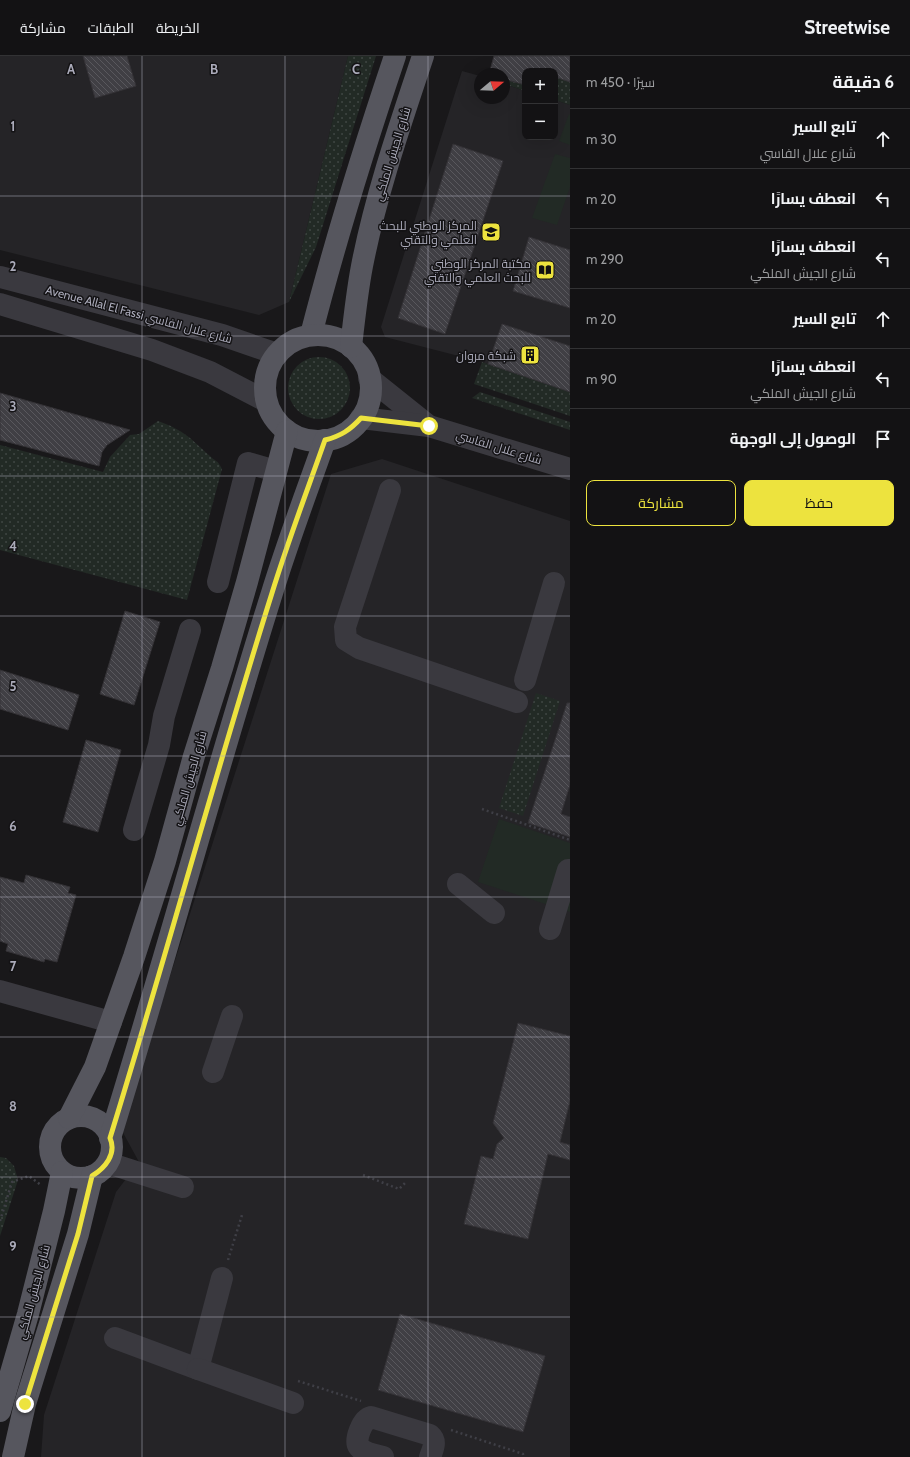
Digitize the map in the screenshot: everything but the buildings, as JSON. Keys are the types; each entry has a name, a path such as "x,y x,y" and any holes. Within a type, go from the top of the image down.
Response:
{"main road":[{"path":"311,335 331,257 395,56"},
{"name":"شارع الجيش الملكي","path":"351,347 354,314 362,265 374,216 400,126 423,56"},
{"path":"311,335 332,337 351,347 360,356 366,366 369,378 370,392 368,405 361,418 351,428 339,436 325,440 312,440 299,437 287,431 274,418 266,401 265,384 268,368 277,354 287,344 298,338 311,335"},
{"name":"شارع الجيش الملكي","path":"69,1118 95,1067 134,957 165,861 194,756 247,582 287,431"},
{"name":"شارع الجيش الملكي","path":"13,1457 25,1404 78,1234 105,1157 166,952 202,824 272,591 325,440"},
{"path":"80,1116 90,1117 100,1122 108,1131 105,1157 82,1178 71,1177 62,1172 54,1163 50,1152 50,1140 54,1130 69,1118 80,1116"},
{"name":"شارع الجيش الملكي","path":"0,1410 28,1314 54,1212 62,1172"}],"street":[{"name":"Avenue Allal El Fassi شارع علال الفاسي","path":"0,277 222,335 277,354"},
{"path":"0,304 152,350 210,372 266,401"},
{"name":"شارع علال الفاسي","path":"369,378 429,426"},
{"name":"شارع علال الفاسي","path":"361,418 429,426 570,469"},
{"path":"218,582 248,462 276,471"},
{"path":"390,490 345,627 346,640 359,648 517,702"},
{"path":"525,680 554,583"},
{"path":"134,830 159,745 164,716 190,630"},
{"path":"550,929 568,870 570,870"},
{"path":"458,884 494,913"},
{"path":"0,991 111,1022"},
{"path":"213,1072 232,1016"},
{"path":"105,1157 183,1182"},
{"path":"198,1369 222,1278"},
{"path":"115,1338 293,1403"},
{"path":"383,1457 364,1451 357,1442 363,1422 366,1418 371,1417 430,1435 435,1441 430,1457"}],"path":[{"path":"482,810 570,840"},
{"path":"364,1175 399,1189 406,1182"},
{"path":"0,1221 12,1182 29,1176 42,1186"},
{"path":"222,1278 242,1215"}],"shaded area":[{"path":"0,56 348,56 289,302 259,315 0,250"},
{"path":"348,56 376,56 316,247 289,302"},
{"name":"المركز الوطني للبحث العلمي والتقني","path":"462,71 474,74 474,104 510,104 510,86 522,90 522,140 558,140 558,101 570,105 570,392 482,362 385,337 381,327"},
{"path":"558,78 570,81 570,105 558,101"},
{"path":"510,81 522,84 522,90 510,86"},
{"path":"569,114 570,115 570,145 559,141"},
{"path":"555,154 570,158 570,187 557,225 532,218"},
{"path":"319,357 331,359 341,366 348,376 350,388 348,400 341,410 331,417 319,419 307,417 297,410 290,400 288,388 290,376 297,366 307,359"},
{"path":"482,362 570,392 570,416 474,384"},
{"path":"480,392 570,422 570,430 472,398"},
{"path":"158,421 167,424 187,436 218,462 222,469 187,600 0,550 0,445 103,472 110,457 130,435 139,434"},
{"path":"382,459 570,521 570,1457 41,1457 44,1415 116,1192 139,1162 121,1129 331,474"},
{"path":"536,693 560,701 523,816 499,808"},
{"path":"499,819 570,843 570,912 478,882"},
{"path":"0,1157 6,1158 14,1166 18,1180 0,1236"}],"place":[{"name":"المركز الوطني للبحث العلمي والتقني","path":"491,232"},
{"name":"مكتبة المركز الوطني للبحث العلمي والتقني","path":"545,270"},
{"name":"شبكة مروان","path":"530,355"}],"route":[{"path":"25,1404 78,1234 92,1176 101,1171 108,1162 112,1152 110,1138 166,952 202,824 272,591 325,440 339,436 351,428 361,418 429,426"}]}
